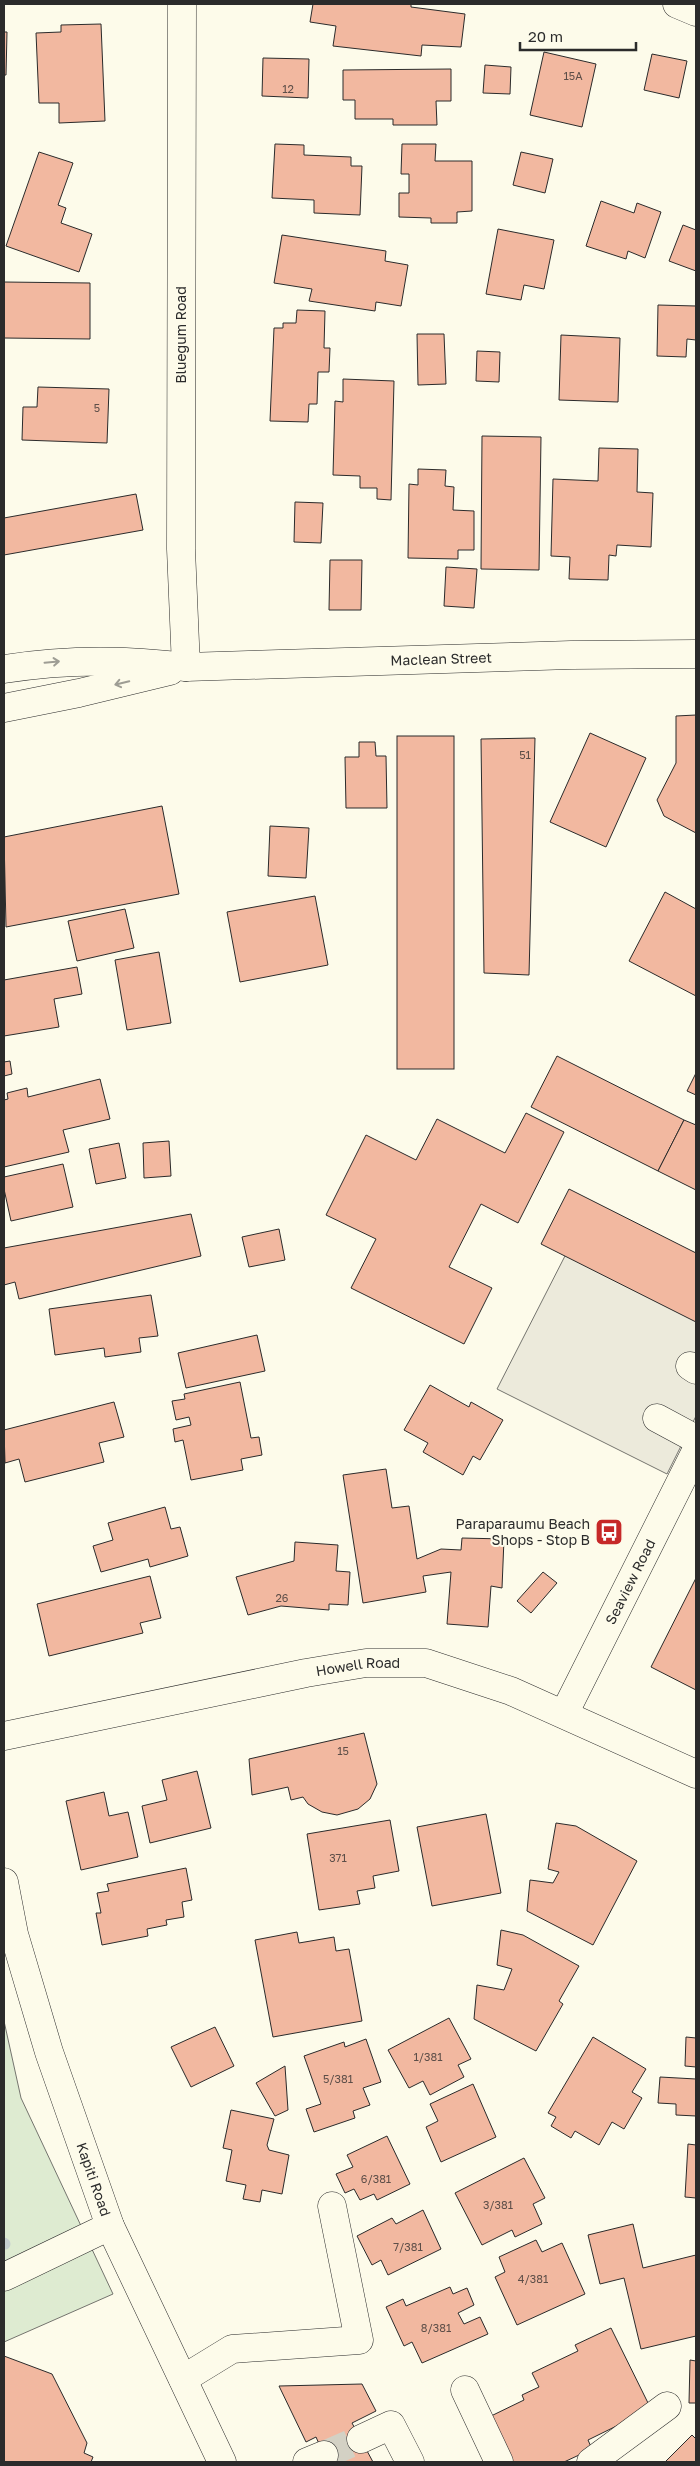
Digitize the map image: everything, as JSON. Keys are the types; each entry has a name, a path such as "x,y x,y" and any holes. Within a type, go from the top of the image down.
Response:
{"street":[{"name":"Bluegum Road","path":"182,4 181,549 186,666"},
{"path":"677,4 696,12"},
{"name":"Maclean Street","path":"4,669 39,663 109,659 186,666 696,654"},
{"name":"Maclean Street","path":"4,708 80,693 186,666"},
{"path":"657,1418 696,1440"},
{"name":"Seaview Road","path":"564,1714 696,1450"},
{"name":"Howell Road","path":"4,1736 306,1673 366,1663 426,1663 511,1691 696,1774"},
{"name":"Kapiti Road","path":"4,1882 9,1937 110,2226 222,2462"},
{"path":"183,2378 232,2348 359,2340 332,2206"},
{"path":"4,2277 110,2226"},
{"path":"465,2390 499,2462"},
{"path":"591,2462 667,2406"},
{"path":"361,2439 392,2425 410,2462"}],"green space":[{"path":"4,2021 21,2098 113,2294 4,2342"}],"shaded area":[{"path":"566,1254 696,1320 696,1416 667,1474 497,1389"}],"building":[{"path":"313,4 411,4 411,7 465,14 461,47 422,45 421,56 333,46 336,26 310,22"},
{"path":"101,24 105,121 59,123 59,103 39,103 36,33 61,32 61,25"},
{"path":"4,32 7,32 6,75 4,75"},
{"path":"544,52 596,64 582,127 530,115"},
{"path":"652,54 687,61 679,98 644,90"},
{"path":"263,58 309,59 308,98 262,96"},
{"path":"485,65 511,67 510,94 483,93"},
{"path":"451,69 451,101 436,101 437,125 393,125 393,119 355,119 355,100 343,100 343,70"},
{"path":"275,144 304,145 304,155 351,157 351,166 362,166 360,215 314,213 314,200 272,198"},
{"path":"402,144 436,144 435,161 472,161 472,211 457,212 457,223 431,223 431,218 399,217 399,193 409,193 409,174 401,174"},
{"path":"39,152 73,163 58,205 66,208 61,223 92,234 79,272 6,246"},
{"path":"521,152 553,159 545,193 513,185"},
{"path":"601,201 634,213 637,203 661,212 645,258 628,251 626,259 586,246"},
{"path":"683,225 696,230 696,271 669,261"},
{"path":"498,229 554,240 544,289 524,285 521,300 486,294"},
{"path":"282,235 386,251 385,261 408,265 401,306 376,302 375,311 309,301 312,289 274,283"},
{"path":"4,282 90,283 90,339 4,338"},
{"path":"658,305 696,306 696,340 687,339 686,357 657,356"},
{"path":"297,310 325,311 324,348 330,348 329,372 318,372 317,404 309,404 308,422 270,421 274,328 283,328 283,323 296,323"},
{"path":"417,334 444,334 446,384 418,385"},
{"path":"561,335 620,338 618,402 559,400"},
{"path":"477,351 500,352 499,382 476,381"},
{"path":"343,379 394,381 391,500 377,499 377,488 360,488 360,476 333,475 335,401 343,402"},
{"path":"38,387 109,389 107,443 22,440 23,407 37,407"},
{"path":"482,436 541,437 539,570 481,569"},
{"path":"599,448 638,449 637,492 653,493 651,547 617,545 616,556 609,555 608,580 569,579 570,557 551,556 553,479 598,481"},
{"path":"418,469 446,470 445,486 454,487 453,510 474,511 474,550 458,550 458,559 408,558 409,484 418,485"},
{"path":"136,494 143,530 4,555 4,518"},
{"path":"295,502 323,503 321,543 294,542"},
{"path":"330,560 362,560 361,610 329,610"},
{"path":"446,567 477,569 474,608 444,606"},
{"path":"696,715 696,833 664,816 657,800 676,763 676,716"},
{"path":"590,733 646,758 606,847 550,822"},
{"path":"397,736 454,736 454,1069 397,1069"},
{"path":"535,738 529,975 484,973 481,739"},
{"path":"359,742 375,742 376,756 386,756 387,808 346,808 345,757 359,757"},
{"path":"162,806 179,894 6,927 4,837"},
{"path":"270,826 309,828 306,878 268,876"},
{"path":"665,892 696,909 696,996 629,961"},
{"path":"315,896 328,965 240,982 227,912"},
{"path":"125,909 134,948 77,961 68,921"},
{"path":"159,952 171,1023 127,1030 115,960"},
{"path":"77,967 82,994 54,999 59,1027 4,1036 4,980"},
{"path":"557,1056 684,1120 658,1171 531,1107"},
{"path":"10,1061 12,1074 4,1076 4,1062"},
{"path":"696,1073 696,1095 687,1091"},
{"path":"100,1079 110,1119 63,1130 69,1152 4,1167 4,1100 8,1099 7,1093 27,1088 28,1097"},
{"path":"526,1113 564,1132 518,1223 481,1204 449,1267 492,1288 464,1344 351,1288 376,1239 326,1215 366,1135 416,1160 437,1119 505,1153"},
{"path":"684,1120 696,1125 696,1190 658,1171"},
{"path":"169,1141 171,1176 144,1178 143,1143"},
{"path":"119,1143 126,1178 96,1184 89,1149"},
{"path":"63,1164 73,1207 11,1221 4,1189 4,1177"},
{"path":"569,1189 696,1253 696,1322 541,1244"},
{"path":"191,1214 201,1256 19,1299 15,1282 4,1285 4,1248"},
{"path":"279,1229 285,1260 249,1267 242,1237"},
{"path":"151,1295 158,1336 139,1338 141,1352 105,1357 104,1348 55,1355 49,1309"},
{"path":"257,1335 265,1371 186,1388 178,1353"},
{"path":"240,1382 251,1438 259,1437 262,1455 241,1459 243,1470 191,1480 183,1440 175,1442 173,1429 191,1425 189,1417 176,1420 172,1401 185,1399 184,1394"},
{"path":"430,1385 469,1407 471,1402 503,1420 480,1460 473,1456 463,1475 423,1452 428,1443 404,1430"},
{"path":"114,1402 124,1437 99,1443 104,1462 25,1482 19,1459 5,1463 4,1430"},
{"path":"386,1469 392,1508 409,1506 417,1559 441,1549 461,1550 462,1538 504,1539 502,1588 491,1586 488,1627 447,1624 451,1572 423,1576 426,1592 363,1603 343,1475"},
{"path":"165,1507 171,1529 180,1527 188,1556 150,1567 148,1559 101,1572 93,1546 113,1540 108,1523"},
{"path":"295,1542 338,1545 336,1571 350,1572 348,1605 329,1604 329,1610 281,1606 248,1615 236,1577 294,1561"},
{"path":"543,1572 557,1583 531,1613 517,1601"},
{"path":"150,1576 161,1618 140,1623 143,1633 49,1656 37,1604"},
{"path":"696,1578 696,1690 651,1667"},
{"path":"364,1733 377,1784 370,1799 358,1809 337,1815 322,1812 308,1804 303,1797 291,1800 288,1787 252,1795 249,1759"},
{"path":"197,1771 211,1828 150,1843 142,1806 167,1800 162,1780"},
{"path":"104,1792 109,1816 128,1812 138,1857 81,1870 66,1801"},
{"path":"486,1814 501,1893 432,1906 417,1827"},
{"path":"390,1820 399,1871 373,1876 375,1888 357,1891 360,1904 319,1910 307,1834"},
{"path":"556,1823 576,1826 637,1861 593,1945 527,1911 530,1880 553,1883 559,1872 548,1869"},
{"path":"186,1868 192,1900 182,1902 184,1917 166,1920 167,1925 147,1929 148,1936 102,1945 96,1913 101,1913 97,1893 109,1891 107,1884"},
{"path":"501,1930 523,1935 579,1966 559,2001 563,2004 536,2051 474,2019 477,1985 504,1990 512,1969 497,1965"},
{"path":"297,1932 299,1943 334,1937 336,1951 349,1949 362,2021 273,2037 255,1940"},
{"path":"449,2018 471,2059 458,2065 464,2077 430,2095 423,2081 409,2088 388,2050"},
{"path":"215,2027 234,2066 191,2087 171,2047"},
{"path":"593,2037 646,2069 632,2092 642,2098 624,2129 612,2122 599,2145 575,2131 571,2138 551,2126 556,2117 548,2113"},
{"path":"686,2037 696,2038 696,2067 685,2066"},
{"path":"366,2039 381,2082 363,2088 370,2105 353,2111 355,2118 314,2132 306,2109 321,2104 304,2056 344,2042 345,2047"},
{"path":"285,2066 288,2110 275,2116 256,2083"},
{"path":"660,2077 696,2079 696,2116 676,2115 676,2104 658,2103"},
{"path":"473,2084 496,2137 441,2162 426,2127 438,2121 430,2104"},
{"path":"231,2110 274,2119 267,2145 269,2150 289,2155 282,2194 262,2190 260,2202 243,2199 246,2185 226,2181 232,2150 223,2148"},
{"path":"387,2136 410,2184 377,2200 374,2194 360,2200 354,2189 345,2193 336,2174 353,2167 347,2155"},
{"path":"688,2144 696,2145 696,2198 685,2197"},
{"path":"524,2158 545,2198 533,2204 542,2224 515,2237 512,2230 482,2245 455,2193"},
{"path":"423,2210 441,2249 388,2275 381,2260 372,2265 357,2236 392,2218 396,2224"},
{"path":"633,2224 643,2268 696,2255 696,2336 641,2349 624,2278 600,2284 588,2235"},
{"path":"536,2240 542,2252 562,2243 585,2294 517,2325 495,2277 505,2272 499,2257"},
{"path":"450,2287 453,2294 467,2288 474,2305 458,2313 464,2324 480,2317 488,2334 422,2363 412,2342 404,2346 386,2307 403,2299 406,2306"},
{"path":"611,2328 651,2409 588,2440 592,2449 564,2462 511,2462 489,2417 524,2400 522,2395 539,2387 532,2373 578,2351 575,2345"},
{"path":"4,2356 52,2374 87,2443 84,2453 93,2457 91,2462 4,2462"},
{"path":"690,2360 696,2361 696,2403 689,2403"},
{"path":"362,2384 376,2411 352,2423 373,2462 327,2462 316,2437 306,2442 279,2386"},
{"path":"692,2435 696,2439 696,2462 665,2462"}],"tunnel":[{"path":"324,2455 361,2439"}],"place":[{"name":"Paraparaumu Beach Shops - Stop B","path":"609,1532"}]}
